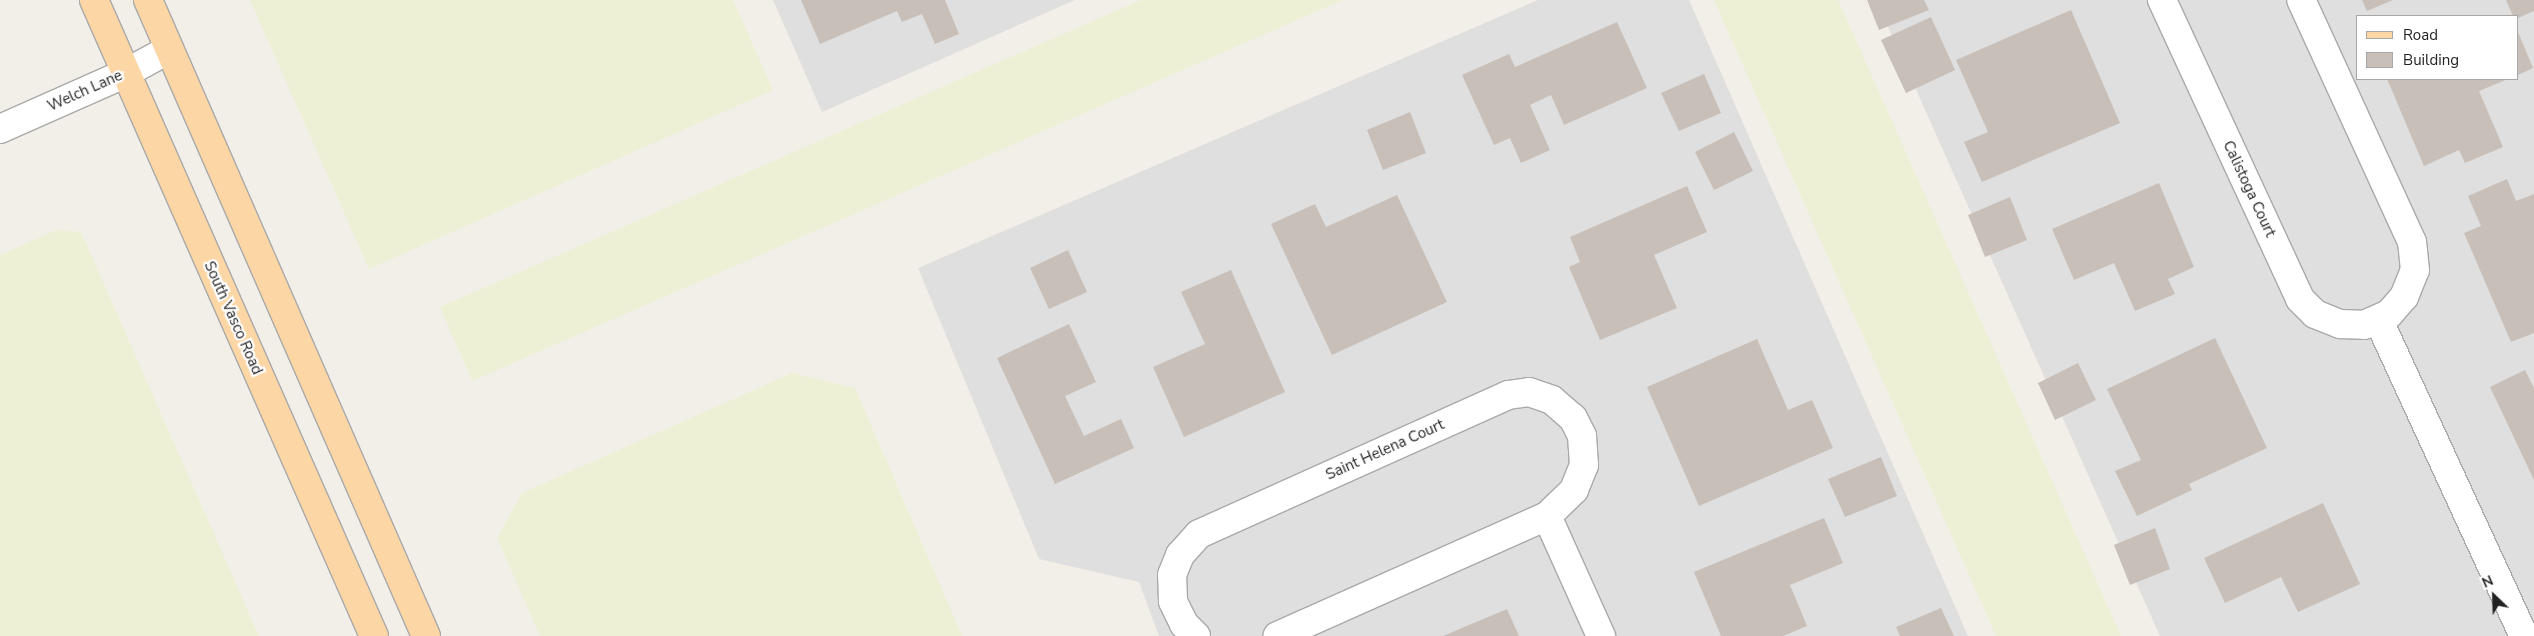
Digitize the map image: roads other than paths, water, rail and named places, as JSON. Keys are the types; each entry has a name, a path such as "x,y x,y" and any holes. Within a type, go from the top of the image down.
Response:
{"main road":[{"name":"South Vasco Road","path":"94,0 124,74 374,636"},
{"path":"148,0 168,50 426,636"}],"street":[{"name":"Calistoga Court","path":"2162,0 2300,299 2315,314 2340,324 2364,325 2379,321"},
{"path":"2301,0 2412,242 2415,270 2404,297 2379,321 2524,636"},
{"name":"Welch Lane","path":"0,128 124,74 168,50"},
{"name":"Saint Helena Court","path":"1196,636 1184,624 1173,601 1172,575 1180,555 1199,534 1508,395 1530,392 1552,400 1573,418 1582,436 1584,465 1574,490 1547,516 1277,636"},
{"path":"1547,516 1601,636"}]}
